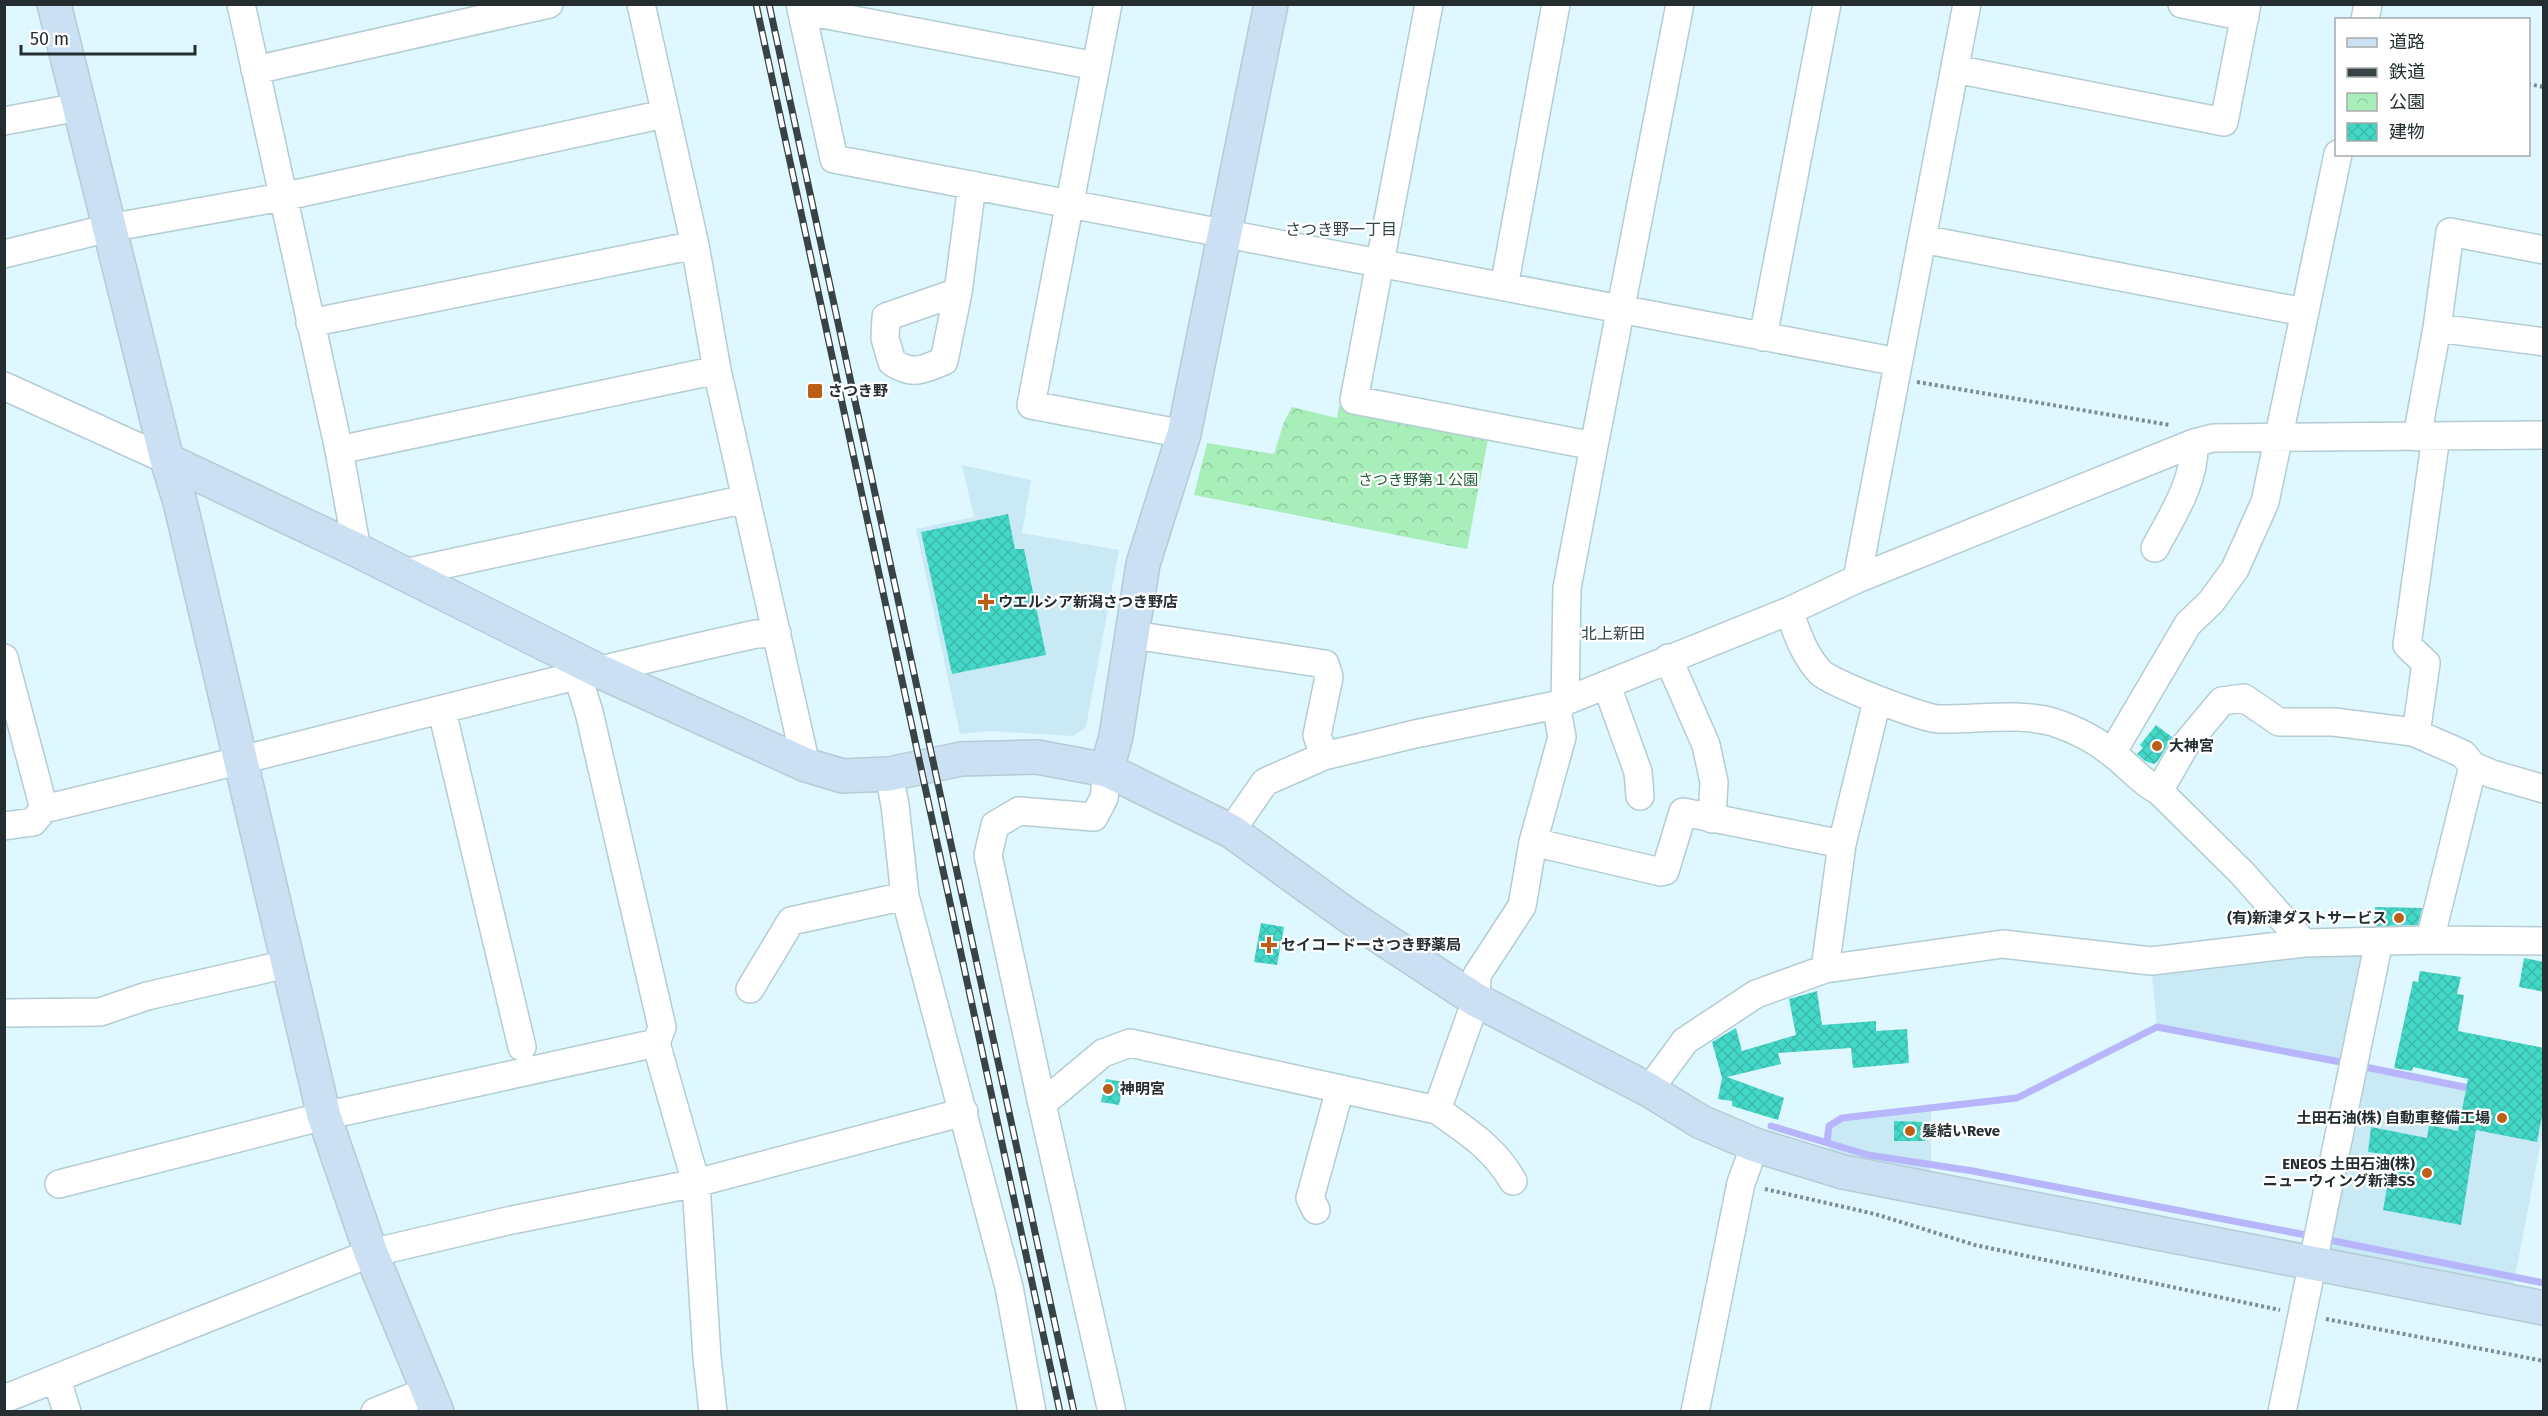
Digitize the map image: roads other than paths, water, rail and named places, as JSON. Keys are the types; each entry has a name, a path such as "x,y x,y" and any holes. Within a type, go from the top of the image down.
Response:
{"street":[{"path":"54,4 167,460 180,502 324,1116 370,1253 432,1401 375,1412"},
{"path":"241,4 339,450 357,550"},
{"path":"255,70 549,4"},
{"path":"641,4 695,245 717,370 806,765"},
{"path":"1108,4 1031,405 1184,434"},
{"path":"1112,1412 988,855 996,825 1019,811 1094,817 1104,798 1107,770 1116,736 1133,635 1143,564 1184,434 1271,4"},
{"path":"1429,4 1354,399 1594,446"},
{"path":"1504,287 1556,4"},
{"path":"1437,1110 1476,1000 1477,975 1522,906 1533,842 1562,737 1561,704 1567,588 1680,4"},
{"path":"1763,336 1827,4"},
{"path":"1857,579 1967,4"},
{"path":"1955,69 2224,122 2246,11 2182,4"},
{"path":"1096,66 801,7 834,159 1898,362"},
{"path":"4,121 79,106"},
{"path":"4,254 109,228 282,197 664,114"},
{"path":"2112,753 2188,624 2211,603 2235,569 2265,502 2338,156"},
{"path":"958,292 972,185"},
{"path":"2413,732 2417,727 2426,663 2407,645 2437,328 2450,232 2544,250"},
{"path":"1922,238 2304,312"},
{"path":"310,323 695,245"},
{"path":"2437,328 2544,342"},
{"path":"339,450 717,370"},
{"path":"4,386 357,550 589,674 806,765 843,776 889,774 962,759 1036,757 1107,770 1231,831 1350,917 1476,1000 1648,1090 1701,1122 1755,1145 1843,1172 2544,1308"},
{"path":"1231,831 1265,782 1324,756 1414,734 1561,704 1668,658 1789,611 1857,579 2194,443 2213,438 2544,435"},
{"path":"2155,548 2180,501 2195,458 2194,443"},
{"path":"400,574 746,500"},
{"path":"1789,611 1804,649 1821,674 1877,700 1935,719 2023,718 2049,721 2075,730 2112,753 2151,787 2159,791 2242,873 2304,943"},
{"path":"4,826 33,822 44,809 626,663 756,634 777,633"},
{"path":"1133,635 1325,664 1329,676 1317,735 1324,756"},
{"path":"4,658 44,809"},
{"path":"1668,658 1706,745 1714,782 1712,819"},
{"path":"589,674 589,712 662,1027 656,1043 696,1183 707,1357 713,1412"},
{"path":"1607,686 1638,772 1640,796"},
{"path":"2159,791 2186,744 2222,701 2244,698 2279,722 2334,722 2413,732 2463,754 2473,766 2544,789"},
{"path":"1825,969 1842,844 1877,700"},
{"path":"442,711 522,1047"},
{"path":"2430,940 2473,766"},
{"path":"889,774 906,896 1009,1287 1032,1412"},
{"path":"1533,842 1661,872 1665,871 1683,812 1842,844"},
{"path":"750,989 791,921 906,896"},
{"path":"1648,1090 1685,1041 1756,994 1825,969 2003,944 2151,961 2304,943 2430,940 2544,941"},
{"path":"2282,1412 2300,1314 2324,1215 2379,941"},
{"path":"4,1013 100,1012 147,996 287,964"},
{"path":"60,1184 324,1116 656,1043"},
{"path":"1042,1104 1103,1053 1130,1043 1437,1110 1481,1140 1502,1161 1513,1181"},
{"path":"1316,1210 1310,1198 1340,1089"},
{"path":"4,1399 57,1380 370,1253 512,1220 696,1183 964,1112"},
{"path":"1695,1412 1741,1183 1755,1145"},
{"path":"57,1380 66,1412"}],"waterway":[{"path":"1827,1142 1829,1126 1842,1118 2017,1098 2157,1027 2346,1063"},
{"path":"2365,1067 2474,1089"},
{"path":"1771,1126 1868,1155 1973,1171 2306,1235"},
{"path":"2329,1240 2544,1283"}],"railway":[{"path":"756,4 1060,1412"},
{"path":"769,4 1074,1412"}],"place":[{"name":"さつき野","path":"815,391"},
{"name":"ウエルシア新潟さつき野店","path":"986,602"},
{"name":"大神宮","path":"2157,746"},
{"name":"(有)新津ダストサービス","path":"2399,918"},
{"name":"セイコードーさつき野薬局","path":"1269,945"},
{"name":"神明宮","path":"1108,1089"},
{"name":"土田石油(株) 自動車整備工場","path":"2502,1118"},
{"name":"髪結いReve","path":"1910,1131"},
{"name":"ENEOS 土田石油(株) ニューウィング新津SS","path":"2427,1173"}],"district":[{"name":"さつき野一丁目","path":"1341,229"},
{"name":"北上新田","path":"1613,633"}],"park label":[{"name":"さつき野第１公園","path":"1418,480"}]}
